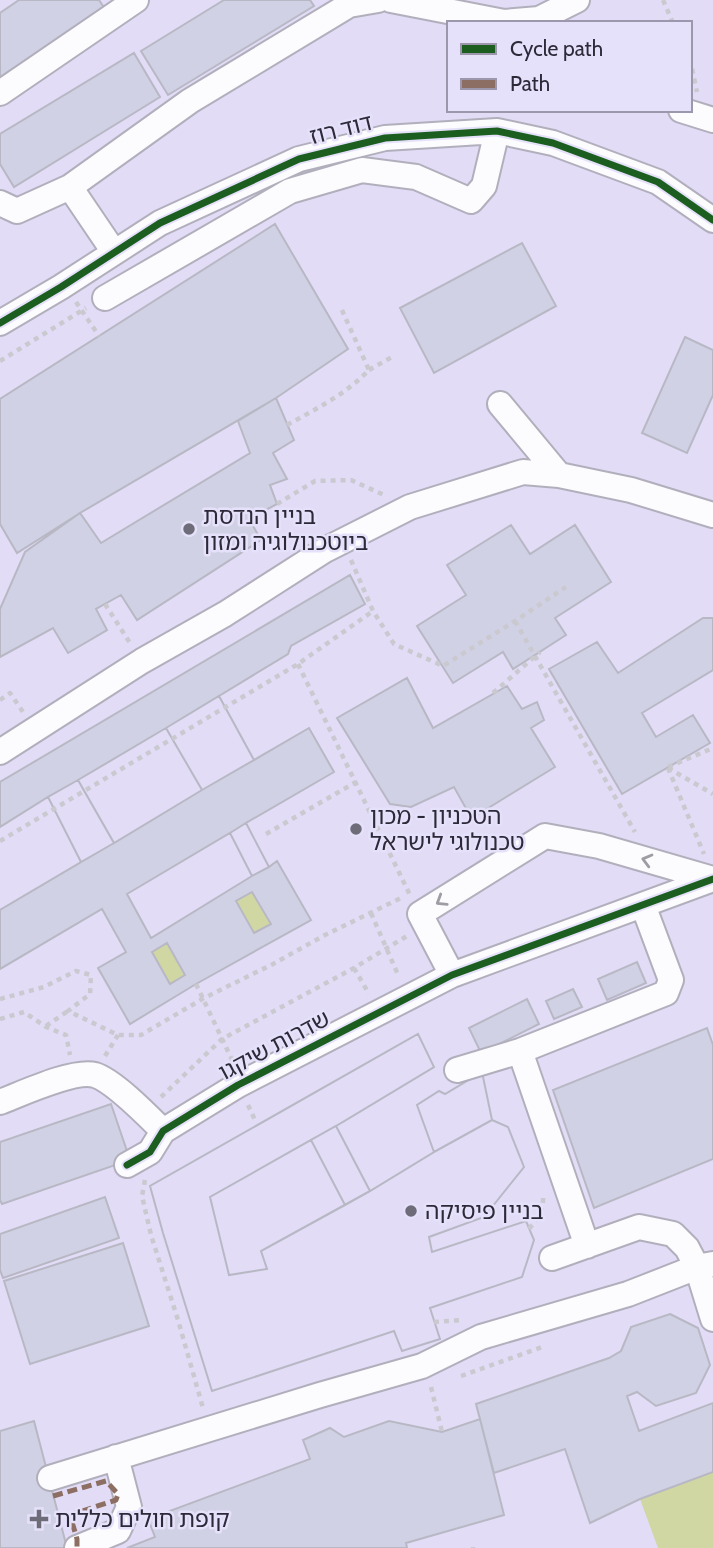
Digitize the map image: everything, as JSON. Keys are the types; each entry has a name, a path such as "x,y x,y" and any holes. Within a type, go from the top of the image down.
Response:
{"street":[{"path":"0,93 136,0"},
{"path":"0,204 17,211 70,187 190,101 349,5 378,0"},
{"path":"391,0 498,21"},
{"path":"515,21 540,19 577,0"},
{"path":"687,112 713,120"},
{"path":"105,299 290,191 362,170 416,177 471,201 484,186 497,131"},
{"name":"דוד רוז","path":"0,323 160,223 299,159 385,138 497,131 553,143 658,182 713,220"},
{"path":"70,187 114,252"},
{"path":"523,472 508,414 559,475"},
{"path":"0,752 142,661 225,614 343,540 410,508 523,472 559,475 706,510"},
{"path":"452,975 418,911 545,836 710,871"},
{"name":"שדרות שיקגו","path":"127,1166 154,1134 238,1085 452,975 643,905 710,871"},
{"path":"457,1070 520,1051 666,993 671,980 643,905"},
{"path":"520,1051 587,1246"},
{"path":"0,1102 73,1075 94,1075 115,1087 154,1134"},
{"path":"552,1258 639,1227 673,1234 681,1253 705,1266"},
{"path":"50,1478 422,1366 481,1337 628,1294 705,1266"},
{"path":"705,1266 713,1319"},
{"path":"77,1548 118,1531 130,1507 116,1457"}],"path":[{"path":"663,0 672,21"},
{"path":"341,308 369,370"},
{"path":"0,361 82,311 99,336"},
{"path":"287,425 340,395 369,370 392,357"},
{"path":"277,504 315,481 351,480 410,508"},
{"path":"343,540 373,611 394,644 443,666 566,587"},
{"path":"105,604 142,661"},
{"path":"0,841 298,664 373,611"},
{"path":"515,621 651,860"},
{"path":"494,693 540,652"},
{"path":"298,664 418,911"},
{"path":"0,700 10,693 35,729"},
{"path":"667,768 713,748"},
{"path":"667,768 713,794"},
{"path":"667,768 710,871"},
{"path":"266,834 356,782"},
{"path":"68,1011 118,1035 141,1035 204,998 371,913 418,911"},
{"path":"209,1429 150,1235 142,1196 154,1134 153,1104 222,1039 387,948 418,911"},
{"path":"371,913 399,978"},
{"path":"354,968 369,994"},
{"path":"0,999 44,987 76,971 91,975 90,994 46,1027"},
{"path":"196,984 235,1067"},
{"path":"0,1019 24,1012 46,1027 66,1035 73,1075"},
{"path":"529,1229 540,1215 544,1198"},
{"path":"430,1387 442,1432"}],"shaded area":[{"name":"הטכניון - מכון טכנולוגי לישראל","path":"0,0 713,0 713,1548 0,1548"}],"green space":[{"path":"252,892 271,924 254,933 236,901"},
{"path":"167,943 185,975 170,984 152,952"},
{"path":"713,1472 713,1548 658,1548 640,1499"}],"building":[{"path":"19,0 99,0 105,9 0,79 0,13"},
{"path":"224,0 310,0 314,6 168,95 141,51"},
{"path":"134,53 160,97 14,187 0,164 0,134"},
{"path":"275,224 348,349 276,398 17,553 0,524 0,399"},
{"path":"522,243 556,306 434,373 400,308"},
{"path":"685,337 713,350 713,395 687,453 642,433"},
{"name":"בניין הנדסת ביוטכנולוגיה ומזון","path":"276,398 294,440 273,453 287,479 270,485 277,504 249,519 261,540 137,620 121,595 96,609 107,630 68,653 53,628 0,657 0,609 25,552 80,513 101,543 250,453 238,421"},
{"path":"511,525 530,554 575,525 611,582 555,618 566,635 513,669 503,652 453,683 417,626 466,595 447,565"},
{"path":"350,575 365,604 291,646 288,654 219,696 254,760 309,728 334,772 246,823 269,867 277,861 311,920 130,1024 98,968 126,952 102,909 0,969 0,910 81,862 48,797 0,827 0,782","holes":["166,728 202,790 114,843 78,780","230,833 252,876 151,938 127,894","252,892 271,924 254,933 236,901","167,943 185,975 170,984 152,952"]},
{"path":"703,618 713,618 713,670 642,713 656,737 693,715 710,743 622,794 549,669 597,642 618,673"},
{"path":"407,678 433,728 507,686 522,709 537,702 544,720 531,728 555,767 477,815 468,812 454,787 411,807 390,804 337,718"},
{"path":"219,696 254,760 202,790 166,728"},
{"path":"78,780 114,843 81,862 48,797"},
{"path":"246,823 269,867 252,876 230,833"},
{"path":"637,962 646,983 607,1000 598,979"},
{"path":"573,989 582,1007 554,1019 546,1001"},
{"path":"527,999 539,1024 481,1053 469,1028"},
{"path":"707,1028 713,1045 713,1159 594,1208 553,1090"},
{"name":"בניין פיסיקה","path":"418,1034 434,1067 336,1126 370,1191 434,1152 417,1105 439,1091 445,1094 482,1072 492,1120 508,1127 524,1167 484,1217 429,1237 432,1252 526,1221 534,1240 522,1277 430,1308 440,1339 402,1351 394,1331 212,1391 150,1186","holes":["311,1140 345,1205 261,1251 267,1269 229,1275 210,1197"]},
{"name":"בניין פיסיקה","path":"418,1034 434,1067 210,1197 229,1275 267,1269 261,1251 492,1120 508,1127 524,1167 484,1217 429,1237 432,1252 526,1221 534,1240 522,1277 430,1308 440,1339 402,1351 394,1331 212,1391 150,1186"},
{"path":"482,1072 492,1120 434,1152 417,1105 439,1091 445,1094"},
{"path":"111,1104 130,1160 2,1204 0,1142"},
{"path":"336,1126 370,1191 345,1205 311,1140"},
{"path":"105,1197 119,1238 3,1278 0,1270 0,1234"},
{"path":"123,1243 149,1326 30,1364 4,1281"},
{"path":"670,1314 698,1328 710,1365 696,1393 656,1406 637,1392 627,1396 639,1431 713,1403 713,1472 640,1499 590,1523 565,1449 494,1473 476,1404 609,1358 621,1351 631,1327"},
{"path":"480,1419 504,1515 406,1543 407,1548 127,1548 155,1537 148,1519 310,1459 303,1440 330,1428 344,1437 389,1421 442,1432"},
{"path":"34,1421 67,1548 0,1548 0,1431"}],"marked path":[{"path":"53,1496 106,1481 118,1494 116,1500 70,1515 77,1548"}],"cycle path":[{"path":"0,323 160,223 299,159 385,138 497,131 553,143 658,182 713,220"},
{"path":"127,1165 150,1152 163,1131 238,1085 452,975 713,879"}],"place":[{"name":"בניין הנדסת ביוטכנולוגיה ומזון","path":"189,529"},
{"name":"הטכניון - מכון טכנולוגי לישראל","path":"356,829"},
{"name":"בניין פיסיקה","path":"411,1211"},
{"name":"קופת חולים כללית","path":"39,1519"}]}
